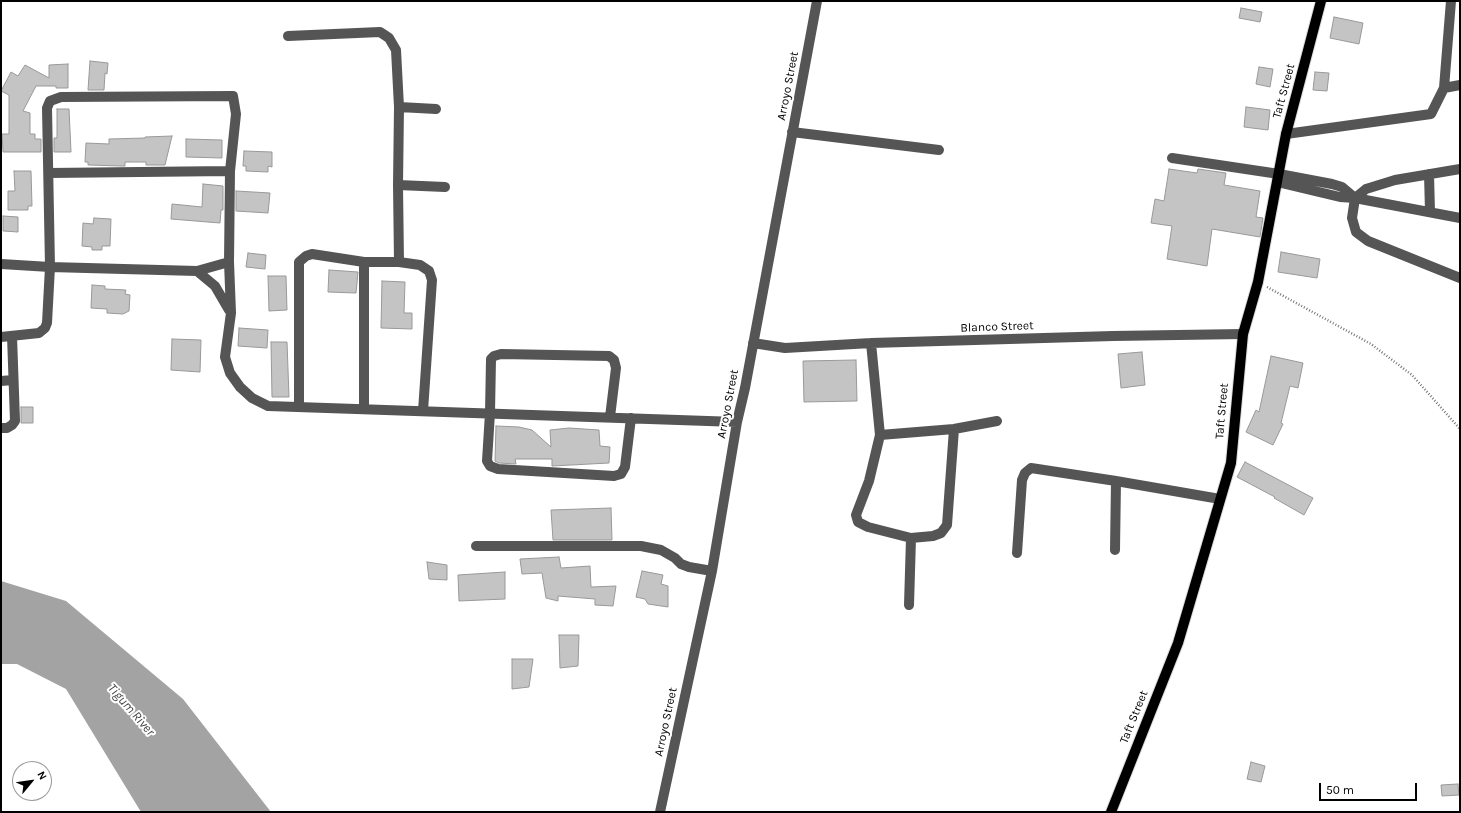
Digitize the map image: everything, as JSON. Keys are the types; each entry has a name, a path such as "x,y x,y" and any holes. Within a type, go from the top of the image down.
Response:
{"main road":[{"name":"Taft Street","path":"1111,812 1178,643 1231,463 1243,334 1258,282 1286,134 1321,1"}],"street":[{"name":"Arroyo Street","path":"660,812 712,571 737,422 745,388 817,1"},
{"path":"1286,134 1431,114 1444,88 1451,1"},
{"path":"288,36 380,32 390,38 396,50 399,107 399,262"},
{"path":"1444,88 1460,85"},
{"path":"1,337 39,332 45,328 47,323 50,267 47,108 50,101 61,97 233,96 236,114 230,171 229,262 231,313 225,357 230,373 240,388 252,398 268,406 364,408 737,422"},
{"path":"399,107 436,109"},
{"path":"792,132 939,150"},
{"path":"1172,158 1278,178 1332,184 1342,187 1355,198 1460,218"},
{"path":"1460,169 1395,180 1366,189 1355,198 1352,218 1356,232 1368,241 1460,278"},
{"path":"49,173 230,171"},
{"path":"1429,174 1430,212"},
{"path":"398,185 444,187"},
{"path":"299,406 299,262 306,256 312,254 364,262 399,262 420,265 429,271 432,280 423,411"},
{"path":"1,264 50,267 197,271 229,262"},
{"path":"364,262 364,408"},
{"path":"197,271 215,286 231,313"},
{"name":"Blanco Street","path":"753,344 785,348 871,343 1243,334"},
{"path":"1,428 7,428 15,421 12,336"},
{"path":"871,343 880,435 869,482 856,514 858,522 911,538 933,536 941,533 947,525 954,429"},
{"path":"610,418 616,368 614,360 609,356 501,354 494,356 491,359 487,461 490,466 498,469 614,476 621,474 625,467 631,418"},
{"path":"1,381 13,380"},
{"path":"880,435 954,429 997,421"},
{"path":"1017,553 1022,480 1025,472 1031,468 1220,499"},
{"path":"1115,550 1116,481"},
{"path":"909,605 911,538"},
{"path":"476,546 640,546 660,550 675,558 681,564 689,567 712,571"}],"path":[{"path":"1258,282 1372,344 1412,375 1460,429"}],"water":[{"name":"Tigum River","path":"1,581 66,601 183,699 271,812 141,812 66,689 17,664 1,664"}],"building":[{"path":"1241,8 1262,12 1260,22 1239,18"},
{"path":"1334,17 1363,23 1359,44 1330,38"},
{"path":"90,61 108,63 107,74 105,73 104,90 88,90"},
{"path":"68,64 68,88 56,88 56,86 36,86 23,111 30,113 30,134 35,134 35,139 41,139 41,152 3,152 2,134 9,134 9,95 1,91 11,72 18,76 25,65 49,78 49,65"},
{"path":"1259,67 1273,69 1270,87 1256,84"},
{"path":"1315,72 1329,73 1327,91 1313,90"},
{"path":"1246,107 1270,110 1268,130 1244,127"},
{"path":"57,109 69,109 71,152 54,152 54,138 57,138"},
{"path":"172,136 165,165 146,165 146,162 125,162 125,166 88,165 88,162 85,162 86,143 109,144 109,139"},
{"path":"186,139 222,140 222,158 186,157"},
{"path":"244,151 272,152 272,167 268,166 268,172 246,171 246,166 243,166"},
{"path":"1169,169 1197,173 1198,169 1226,173 1224,185 1260,191 1256,217 1263,218 1260,237 1212,229 1207,266 1167,259 1172,226 1151,223 1155,199 1164,201"},
{"path":"14,171 31,171 32,206 28,206 28,210 8,210 8,191 15,191"},
{"path":"203,184 223,186 223,210 221,210 220,223 171,219 172,204 202,207"},
{"path":"236,191 270,193 268,213 236,211"},
{"path":"3,216 18,217 18,232 3,231"},
{"path":"94,218 111,219 110,246 102,246 102,250 92,250 92,247 82,246 83,223 93,224"},
{"path":"1281,252 1320,259 1317,278 1278,272"},
{"path":"248,253 266,255 265,269 246,267"},
{"path":"329,270 358,272 356,293 328,292"},
{"path":"268,276 286,276 287,310 269,311"},
{"path":"382,281 405,282 404,313 412,313 412,329 381,328"},
{"path":"92,285 105,286 105,289 126,290 125,294 130,295 129,311 123,314 107,313 107,309 91,308"},
{"path":"239,328 268,330 267,348 238,346"},
{"path":"172,339 201,340 200,372 171,370"},
{"path":"271,342 287,342 289,397 272,397"},
{"path":"1142,352 1145,385 1121,388 1118,354"},
{"path":"1271,356 1303,363 1298,388 1290,386 1281,423 1283,424 1273,445 1246,432 1256,410 1259,412"},
{"path":"856,360 857,401 804,402 803,361"},
{"path":"21,407 33,407 33,423 21,423"},
{"path":"496,426 519,427 532,430 551,447 550,430 569,428 599,430 600,446 610,447 609,463 552,466 552,459 515,459 516,464 499,463 495,461"},
{"path":"1245,462 1313,498 1304,515 1274,498 1275,497 1237,477"},
{"path":"611,508 612,540 553,540 551,510"},
{"path":"559,557 561,568 590,566 591,587 616,586 613,606 595,605 595,599 558,596 558,601 546,598 542,573 522,574 520,559"},
{"path":"427,562 447,565 447,580 429,579"},
{"path":"642,571 663,575 661,584 668,586 668,607 648,604 645,599 636,597"},
{"path":"505,572 505,599 459,601 458,575"},
{"path":"559,635 579,635 578,666 560,668"},
{"path":"512,659 533,659 529,687 512,689"},
{"path":"1251,762 1265,766 1261,782 1247,779"},
{"path":"1458,784 1459,795 1442,796 1441,785"}]}
